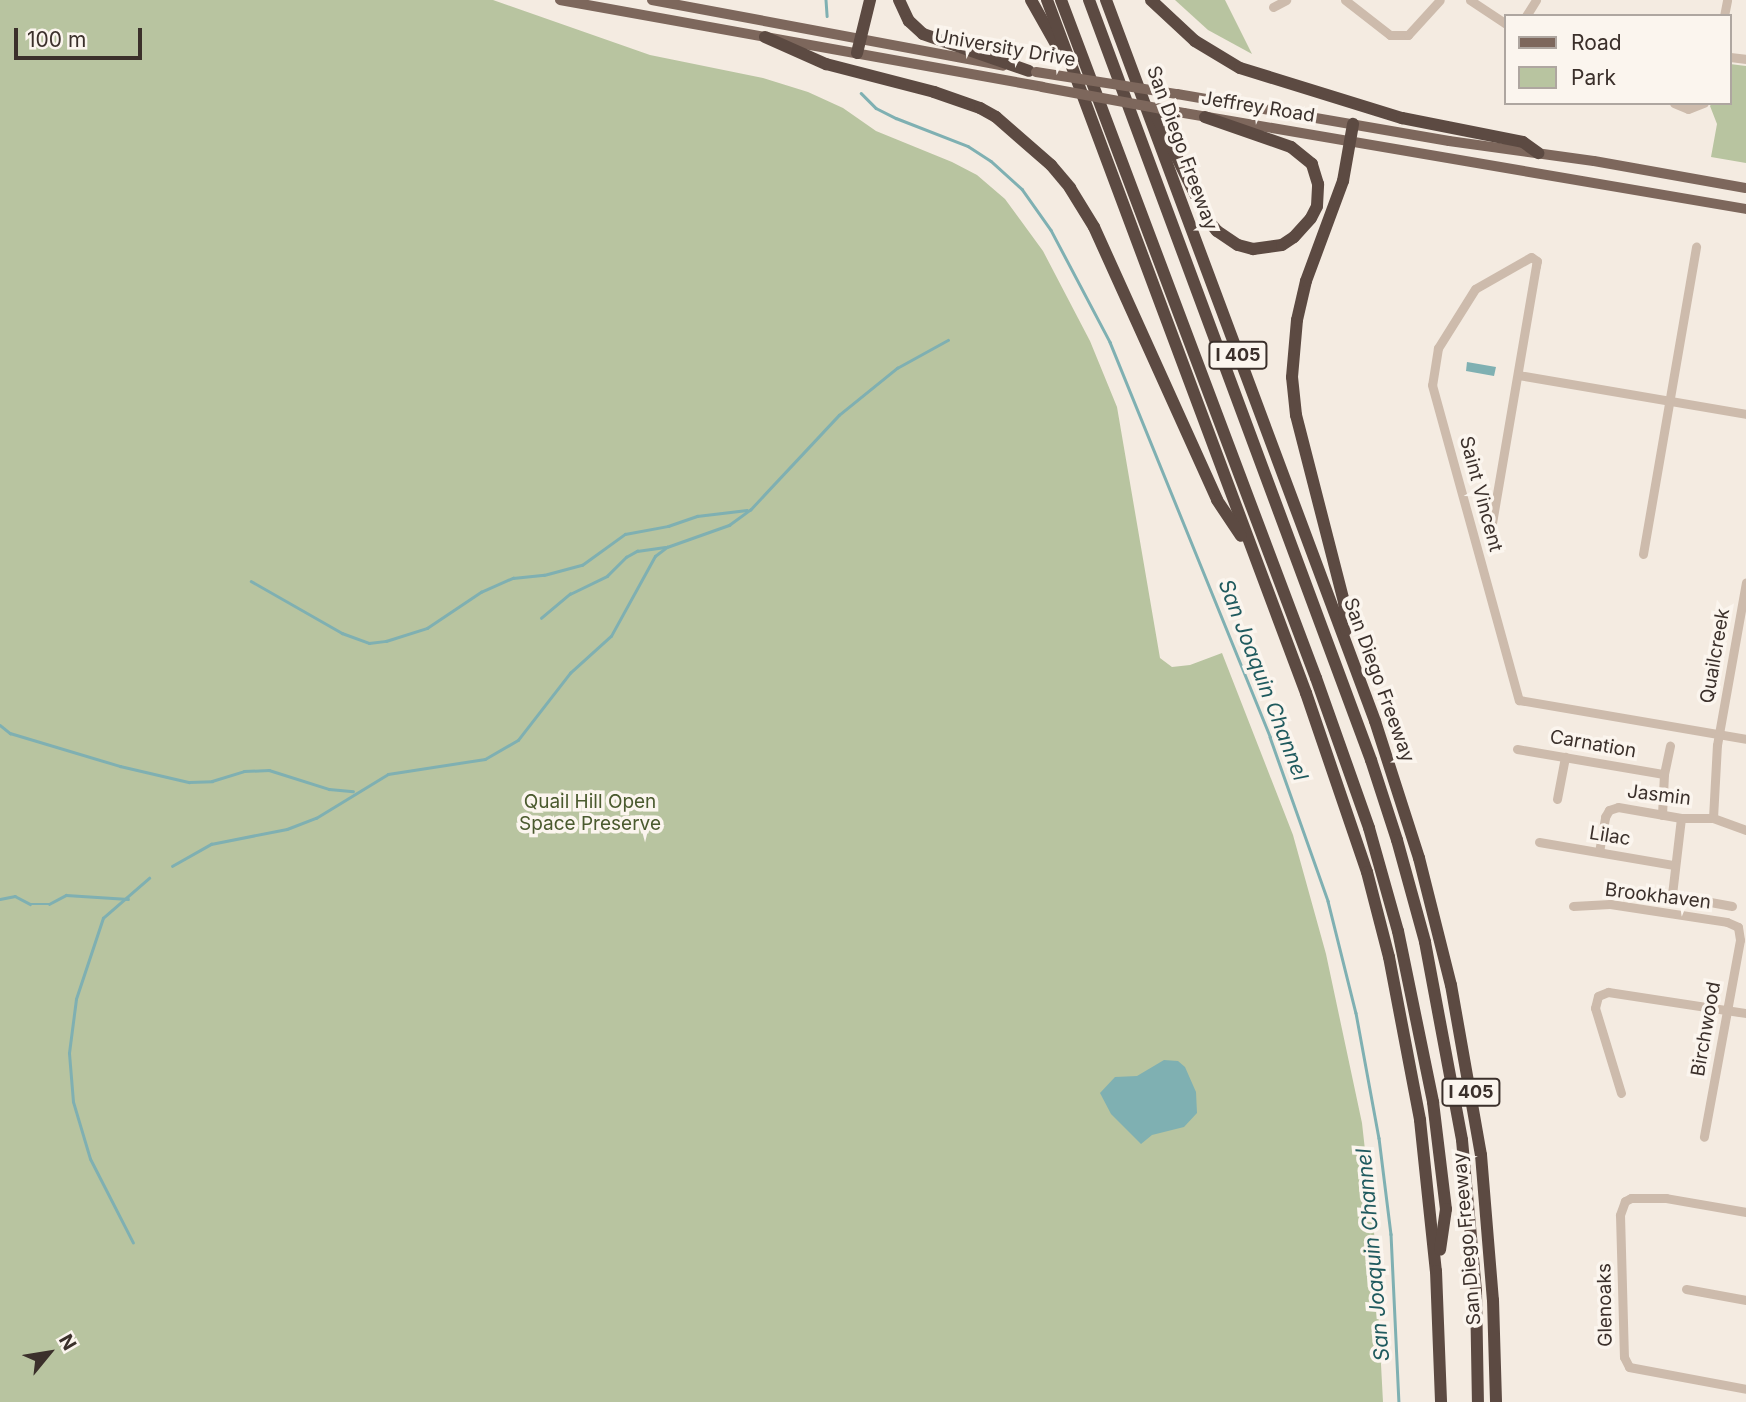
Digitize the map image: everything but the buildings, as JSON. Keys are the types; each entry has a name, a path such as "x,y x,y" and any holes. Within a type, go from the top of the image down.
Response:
{"highway":[{"path":"857,53 870,0"},
{"path":"899,0 909,21 923,34 1032,72"},
{"path":"1031,0 1072,69"},
{"name":"San Diego Freeway","path":"1046,0 1344,799 1386,946 1420,1120 1436,1271 1441,1402"},
{"name":"San Diego Freeway","path":"1061,0 1316,678 1376,850 1412,989 1438,1140 1446,1209 1436,1271"},
{"path":"1089,0 1371,760 1396,840 1424,942 1462,1140 1476,1291 1478,1402"},
{"name":"San Diego Freeway","path":"1106,0 1348,647 1399,789 1419,858 1465,1051 1481,1155 1490,1247 1496,1402"},
{"path":"1151,0 1195,41 1240,68 1402,118 1523,142 1538,153"},
{"path":"765,37 826,64 934,92 979,108 996,117 1051,165 1070,188 1094,228 1217,500 1253,553"},
{"path":"1129,62 1208,220 1217,231 1238,245 1253,249 1282,245 1294,237 1304,228 1317,206 1318,184 1312,164 1291,146 1205,117"},
{"path":"1348,647 1344,602 1305,456 1296,415 1293,377 1297,320 1306,281 1343,181 1353,124"}],"main road":[{"path":"560,0 765,37"},
{"name":"University Drive","path":"652,0 1032,72 1353,124"},
{"name":"Jeffrey Road","path":"765,37 1205,117 1746,209"},
{"path":"1353,124 1746,188"}],"street":[{"path":"1273,7 1286,0"},
{"path":"1345,0 1390,35 1408,35 1440,0"},
{"path":"1470,0 1504,23"},
{"path":"1680,105 1688,108 1700,105"},
{"path":"1643,554 1696,247"},
{"name":"Saint Vincent","path":"1492,523 1536,261 1531,257 1475,289 1437,348 1432,385 1519,700 1719,735"},
{"path":"1518,375 1746,414"},
{"name":"Quailcreek","path":"1713,818 1719,735 1746,583"},
{"path":"1719,735 1746,739"},
{"path":"1662,814 1664,774 1670,746"},
{"name":"Carnation","path":"1517,748 1664,774"},
{"path":"1558,799 1565,757"},
{"name":"Jasmin","path":"1599,852 1609,810 1618,807 1681,818 1713,818 1746,830"},
{"path":"1681,818 1672,895 1732,906"},
{"name":"Lilac","path":"1539,842 1674,865"},
{"name":"Brookhaven","path":"1573,906 1610,904 1727,922 1738,927"},
{"name":"Birchwood","path":"1704,1137 1740,940 1738,927"},
{"path":"1621,1093 1595,1008 1598,996 1608,992 1746,1013"},
{"name":"Glenoaks","path":"1746,1212 1666,1198 1631,1198 1622,1206 1624,1357 1629,1367 1746,1390"},
{"path":"1686,1289 1746,1300"}],"green space":[{"name":"Quail Hill Open Space Preserve","path":"0,0 493,0 650,55 763,78 808,92 843,108 876,131 977,175 1005,199 1043,251 1090,341 1117,407 1160,658 1172,667 1190,665 1222,653 1293,835 1326,954 1362,1123 1374,1231 1383,1402 0,1402"},
{"path":"1175,0 1225,0 1252,54 1208,30"},
{"path":"1732,64 1746,66 1746,163 1711,157 1717,124 1710,106 1732,105"}],"water":[{"path":"1467,362 1496,367 1494,376 1466,371"},
{"path":"1164,1060 1178,1061 1185,1067 1196,1092 1197,1113 1184,1127 1152,1135 1141,1144 1111,1114 1100,1093 1115,1077 1137,1076"}],"waterway":[{"name":"San Joaquin Channel","path":"826,0 827,16"},
{"name":"San Joaquin Channel","path":"861,93 876,108 896,118 968,146 991,161 1022,189 1051,230 1110,342 1270,737 1328,901 1356,1013 1379,1138 1391,1234 1399,1402"},
{"path":"172,866 211,844 287,829 316,818 388,774 485,759 518,740 570,673 611,636 655,556 667,547 729,525 750,510 839,415 897,368 948,340"},
{"path":"251,581 342,633 369,643 386,641 427,628 481,592 513,578 544,575 582,565 625,534 668,526 697,516 747,510"},
{"path":"541,618 570,594 607,576 626,557 637,551 665,547"},
{"path":"0,725 10,733 120,766 189,782 212,781 244,771 269,770 329,789 353,791"},
{"path":"133,1243 90,1159 73,1102 69,1053 76,999 103,918 149,878"},
{"path":"0,899 15,896 30,904 49,904 66,895 128,899"}]}
